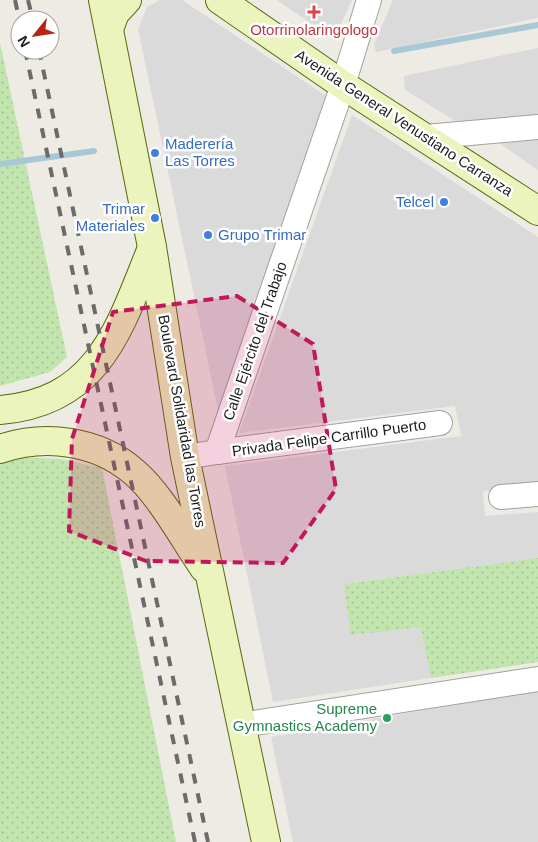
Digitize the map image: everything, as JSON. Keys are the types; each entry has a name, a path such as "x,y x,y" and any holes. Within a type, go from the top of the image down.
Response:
{"main road":[{"name":"Boulevard Solidaridad las Torres","path":"103,0 152,247 185,457 266,842"},
{"path":"109,29 115,13 127,0"},
{"name":"Avenida General Venustiano Carranza","path":"220,0 343,85 538,211"},
{"path":"0,410 32,405 50,397 67,388 97,362 119,329 152,247"},
{"path":"0,448 30,441 67,442 85,446 119,461 149,487 212,580"}],"street":[{"name":"Calle Ejército del Trabajo","path":"217,452 343,85 369,0"},
{"path":"425,137 538,127"},
{"name":"Privada Felipe Carrillo Puerto","path":"217,452 440,423"},
{"path":"185,457 217,452"},
{"path":"501,497 538,494"},
{"path":"241,725 538,679"}],"highlighted area":[{"path":"237,296 313,344 336,489 283,563 146,561 69,531 72,439 113,312"}],"shaded area":[{"path":"160,0 182,0 332,100 222,429 138,29 147,7"},
{"path":"277,0 352,0 334,39"},
{"path":"393,0 538,0 538,18 376,52 374,45"},
{"path":"538,48 538,119 465,127 405,90 404,76"},
{"path":"352,115 538,237 538,486 483,491 485,516 538,512 538,558 344,584 422,627 431,678 273,702 225,466 461,436 455,406 239,433"},
{"path":"538,134 538,170 492,138"},
{"path":"538,690 538,842 293,842 271,737"}],"green space":[{"path":"0,43 67,357 50,372 0,386"},
{"path":"13,457 61,459 102,468 176,842 0,842 0,464"},
{"path":"538,558 538,662 431,678 421,627 351,635 344,584"}],"waterway":[{"path":"394,51 538,25"},
{"path":"0,164 94,151"}],"railway":[{"path":"15,0 17,10"},
{"path":"28,0 30,10"},
{"path":"27,60 195,842"},
{"path":"41,60 208,842"}],"place":[{"name":"Otorrinolaringologo","path":"314,12"},
{"name":"Maderería Las Torres","path":"155,153"},
{"name":"Telcel","path":"444,202"},
{"name":"Trimar Materiales","path":"155,218"},
{"name":"Grupo Trimar","path":"208,235"},
{"name":"Supreme Gymnastics Academy","path":"387,718"}]}
